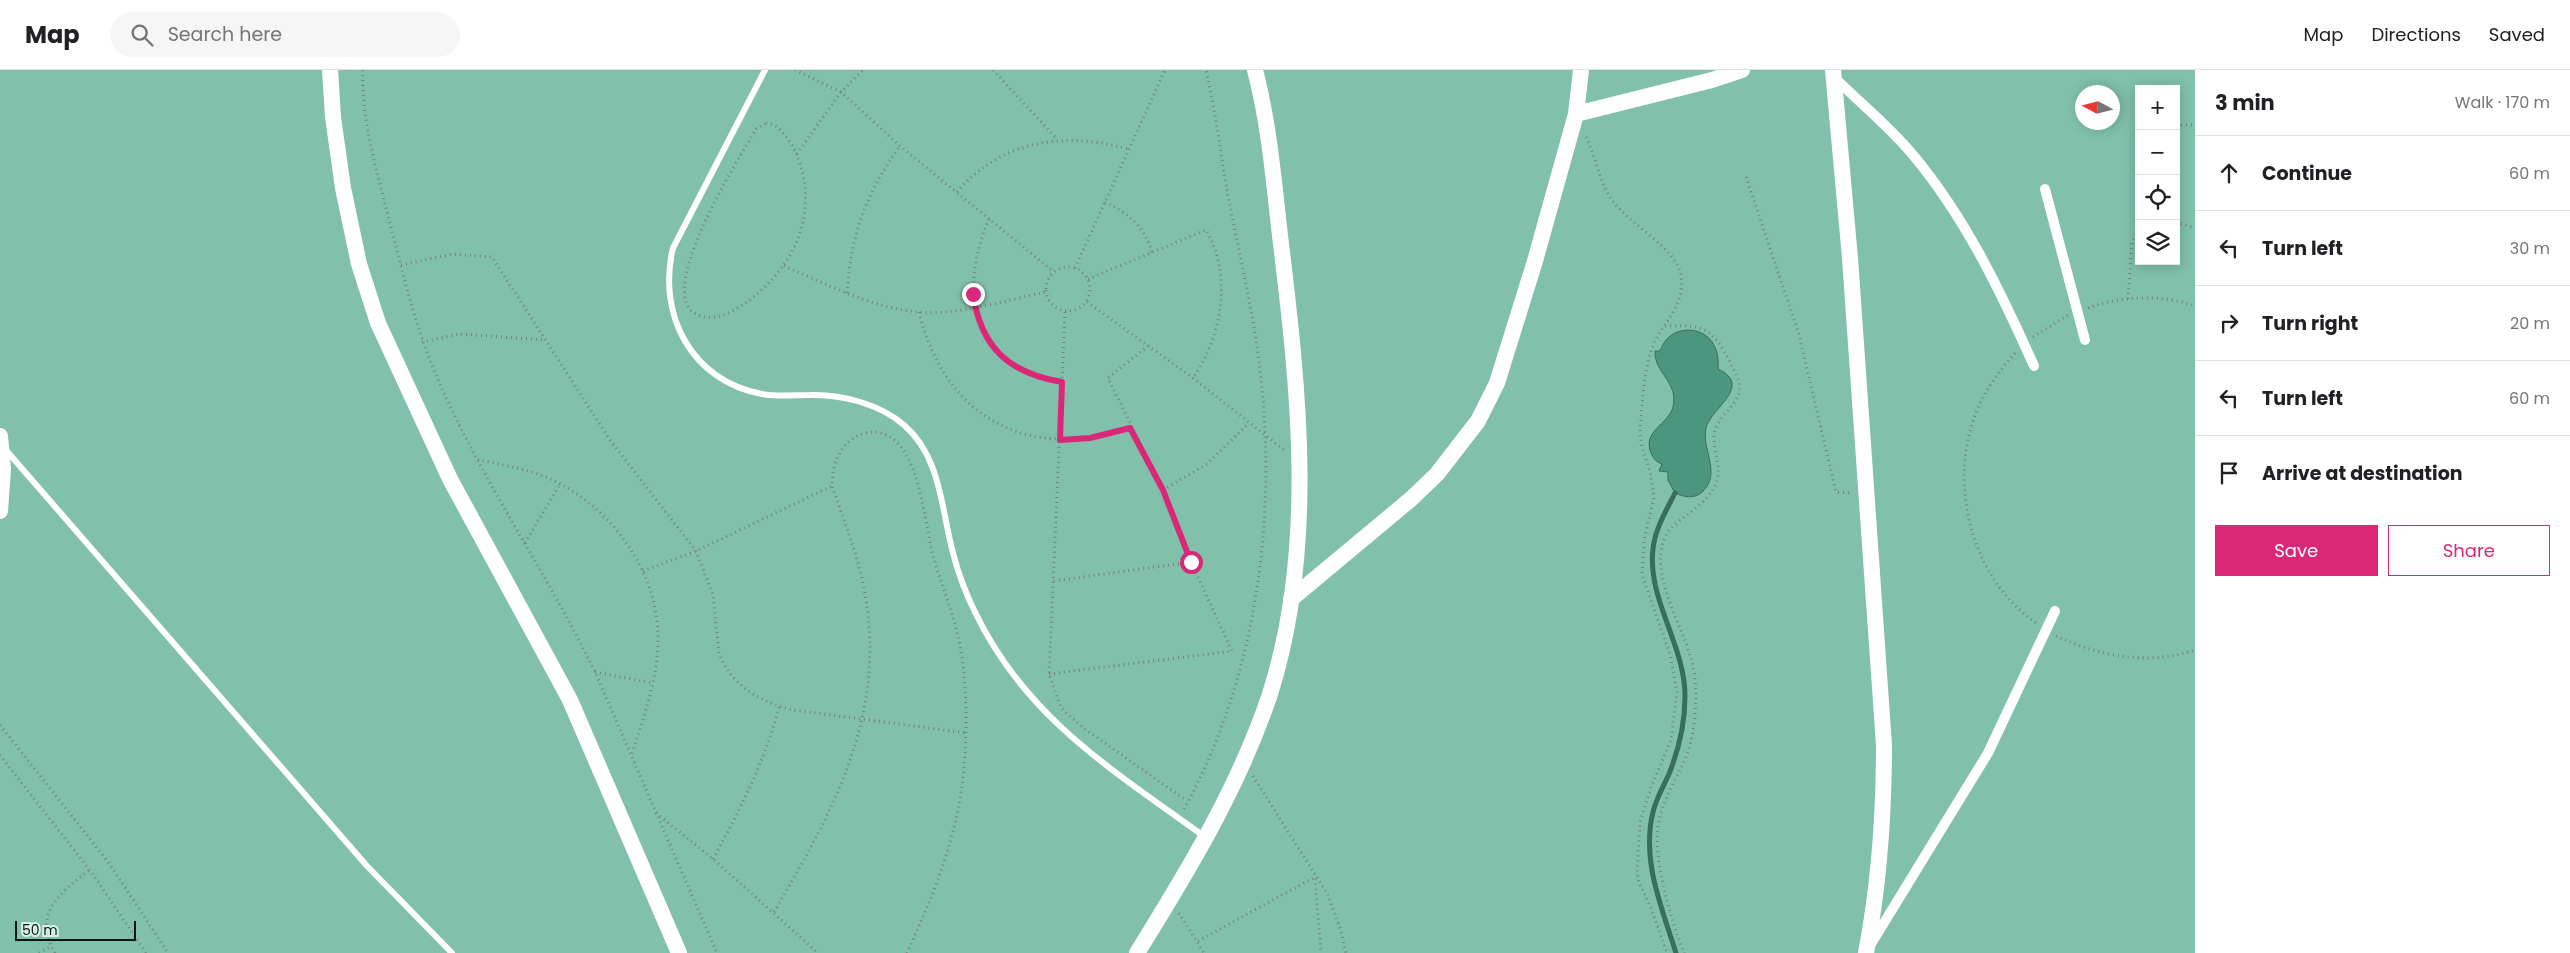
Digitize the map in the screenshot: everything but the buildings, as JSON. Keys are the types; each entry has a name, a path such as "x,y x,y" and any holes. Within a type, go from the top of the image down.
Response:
{"street":[{"path":"330,70 333,116 342,188 359,264 378,324 450,479 570,700 680,953"},
{"path":"1137,953 1206,838 1243,760 1270,694 1286,629 1291,598 1301,464 1296,388 1292,331 1270,145 1255,70"},
{"path":"1291,598 1411,499 1437,474 1478,421 1497,383 1535,261 1576,114 1581,70"},
{"path":"1576,114 1712,80 1742,70"},
{"path":"1834,74 1912,154 1978,250 2034,366"},
{"path":"1834,74 1867,494 1884,745 1884,792 1877,886 1866,952"},
{"path":"2045,189 2085,340"},
{"path":"0,511 1,441"},
{"path":"1866,952 1988,753 2055,611"}],"lane":[{"path":"765,70 673,248 668,267 668,286 673,318 683,340 691,352 716,375 743,389 773,396 811,394 843,397 878,409 902,423 920,441 931,461 958,572 974,611 1001,660 1034,702 1070,735 1110,768 1206,838"},
{"path":"1,441 367,866 452,953"}],"path":[{"path":"363,70 364,99 370,136 401,265 422,342 477,460 574,630 595,672 717,953"},
{"path":"795,70 841,92 900,146 1054,272"},
{"path":"797,154 841,92 862,70"},
{"path":"992,70 1057,140"},
{"path":"1075,268 1165,70"},
{"path":"1179,818 1200,780 1217,739 1238,678 1253,616 1265,488 1265,436 1258,355 1216,112 1206,70"},
{"path":"1576,114 1608,194 1626,216 1662,248 1679,268 1681,285 1679,298 1671,319 1652,349 1641,420 1642,447 1650,471 1654,497 1642,559 1647,594 1670,654 1677,692 1671,740 1651,787 1640,822 1637,872 1639,883 1654,916 1667,953"},
{"path":"766,123 774,125 784,134 797,154 805,186 805,214 798,241 784,266 760,292 740,307 722,316 699,316 694,314 686,300 685,279 690,253 756,129 766,123"},
{"path":"2180,125 2195,125"},
{"path":"957,192 968,179 992,161 1024,147 1057,140 1091,141 1128,149"},
{"path":"847,293 849,267 858,223 880,173 900,146"},
{"path":"1746,177 1798,331 1836,492 1867,494"},
{"path":"1105,202 1125,212 1139,225 1148,240 1152,252"},
{"path":"989,219 979,243 972,280 975,306 986,339 1010,363 1039,377 1062,382"},
{"path":"2180,223 2195,228"},
{"path":"1088,279 1206,230 1214,243 1221,268 1219,316 1207,356 1193,378"},
{"path":"2128,299 2132,242 2135,236"},
{"path":"401,265 453,254 492,257 610,440 696,551 713,595 719,653 722,662 732,677 748,690 779,707 863,720 967,732"},
{"path":"784,266 847,293 884,305 919,312 975,306 1046,292"},
{"path":"1060,268 1075,268 1081,271 1088,279 1091,290 1087,302 1080,309 1065,312 1052,305 1046,292 1046,284 1054,272 1060,268"},
{"path":"2195,306 2159,299 2128,299 2098,304 2078,311 2042,330 2024,344 1998,373 1982,400 1971,429 1965,460 1964,490 1971,529 1979,551 1994,578 2011,600 2046,629 2081,648 2108,655 2146,658 2165,657 2195,650"},
{"path":"1087,302 1193,378 1265,436"},
{"path":"919,312 930,351 950,384 964,399 1004,427 1023,433 1060,440 1090,438 1130,428"},
{"path":"1065,312 1049,674 1061,708 1082,727 1187,802"},
{"path":"1665,326 1688,326 1711,332 1724,350 1739,382 1740,389 1734,402 1716,429 1714,442 1719,461 1717,481 1707,497 1669,530 1665,537 1661,559 1664,585 1685,640 1696,687 1694,721 1689,748 1663,807 1659,821 1656,849 1684,953"},
{"path":"422,342 459,334 545,340"},
{"path":"1049,674 1232,652 1191,562 1163,490 1130,428 1108,378 1148,346"},
{"path":"1163,490 1207,464 1249,423"},
{"path":"774,912 825,822 853,754 863,720 868,680 868,615 858,559 832,486 835,462 846,444 856,436 868,432 884,434 891,437 903,449 918,489 935,562 953,613 963,662 967,732 955,828 939,879 907,953"},
{"path":"477,460 535,473 560,484 583,499 606,519 634,554 643,571 656,618 658,638 654,683 632,754"},
{"path":"525,543 560,484"},
{"path":"643,571 696,551 832,486"},
{"path":"1054,581 1191,562"},
{"path":"595,672 654,683"},
{"path":"712,859 757,776 772,736 779,707"},
{"path":"0,725 108,863 168,953"},
{"path":"0,755 90,870 146,953"},
{"path":"1243,760 1328,896 1336,915 1346,953"},
{"path":"656,812 774,912 818,953"},
{"path":"55,953 47,929 50,909 64,888 90,870"},
{"path":"1198,941 1315,877"},
{"path":"1315,877 1321,953"},
{"path":"1170,899 1204,953"},
{"path":"38,953 52,946"}],"shaded area":[{"path":"0,70 2195,70 2195,953 0,953"},
{"path":"1687,330 1702,333 1712,342 1717,354 1718,369 1728,376 1732,383 1727,397 1709,420 1706,428 1705,436 1711,470 1710,478 1707,486 1701,493 1692,497 1675,493 1668,480 1668,472 1659,471 1662,464 1654,459 1649,445 1653,434 1670,413 1674,398 1670,384 1658,366 1655,351 1660,351 1664,342 1674,334"}],"waterway":[{"path":"1675,493 1656,534 1653,549 1653,568 1660,604 1679,659 1683,677 1685,706 1683,726 1676,755 1653,812 1650,848 1651,866 1659,901 1676,953"}],"route":[{"path":"973,294 979,324 986,339 996,351 1010,363 1024,371 1039,377 1062,382 1060,440 1090,438 1130,428 1163,490 1191,562"}]}
